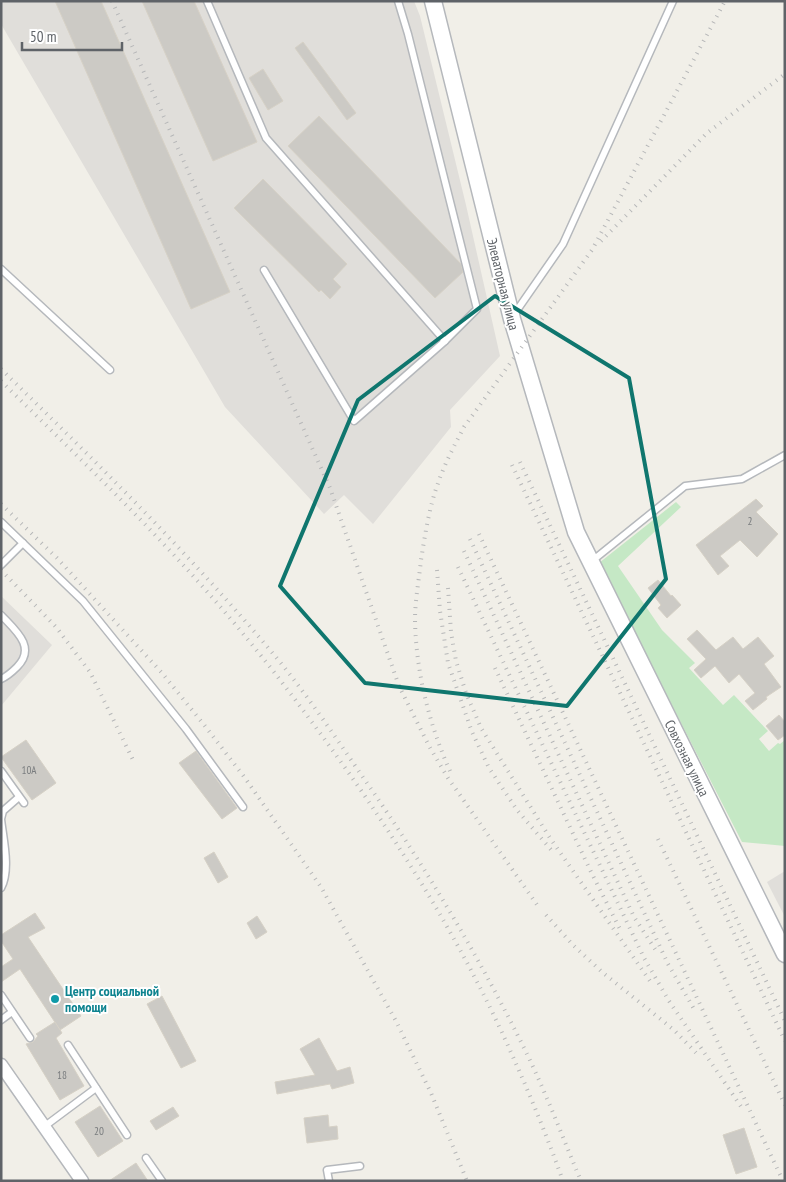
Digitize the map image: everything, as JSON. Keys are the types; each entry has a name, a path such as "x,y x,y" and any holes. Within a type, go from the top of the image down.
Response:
{"street":[{"name":"Элеваторная улица","path":"433,1 512,319 576,532 590,562"},
{"name":"Совхозная улица","path":"590,562 783,948"},
{"path":"2,1070 45,1126 82,1181"}],"lane":[{"path":"207,1 266,138 445,340"},
{"path":"264,270 354,421 477,310 408,34 398,1"},
{"path":"512,319 563,244 672,1"},
{"path":"1,268 110,370"},
{"path":"590,562 684,486 742,479 785,455"},
{"path":"1,522 83,601 186,729 244,807"},
{"path":"1,565 23,543"},
{"path":"1,615 22,638 25,652 20,663 8,676 1,679"},
{"path":"1,772 24,804"},
{"path":"1,888 6,872 1,819 3,811 19,797"},
{"path":"1,995 30,1038"},
{"path":"1,1020 12,1012"},
{"path":"68,1046 127,1135"},
{"path":"45,1126 96,1088"},
{"path":"146,1158 162,1181"},
{"path":"329,1181 328,1170 360,1166"}],"highlighted area":[{"path":"495,296 629,378 666,579 567,706 365,683 280,586 358,400"}],"shaded area":[{"path":"1,1 414,1 420,16 466,205 500,356 450,410 451,427 373,524 344,495 324,514 225,407 1,24"},
{"path":"1,596 52,645 1,706"},
{"path":"785,871 785,917 767,882"}],"green space":[{"path":"676,502 681,507 618,566 662,630 695,663 689,668 723,705 734,695 768,731 759,739 769,751 785,740 785,846 742,842 599,563"}],"building":[{"path":"55,1 101,1 230,292 191,309"},
{"path":"142,1 194,1 257,142 213,161"},
{"path":"303,42 356,113 347,120 295,48"},
{"path":"263,69 283,101 268,110 249,78"},
{"path":"319,116 461,264 463,272 435,298 288,146"},
{"path":"263,179 347,264 333,279 341,287 330,299 321,290 319,292 234,208"},
{"path":"756,499 763,506 756,512 778,534 757,557 740,540 720,556 729,566 718,575 696,545"},
{"path":"658,580 681,605 667,618 658,608 661,605 648,588"},
{"path":"697,630 716,650 733,637 743,649 758,637 774,656 764,664 781,687 766,697 767,699 753,710 745,701 755,693 739,674 729,683 715,666 701,678 694,670 706,659 687,639"},
{"path":"779,715 785,722 785,735 778,740 766,726"},
{"path":"26,740 56,783 32,800 1,757"},
{"path":"196,751 237,808 222,819 179,763"},
{"path":"214,852 228,877 218,883 204,858"},
{"name":"Центр социальной помощи","path":"35,913 45,928 28,937 81,1016 60,1030 20,969 1,982 1,967 13,959 1,941 1,935"},
{"path":"257,916 267,932 256,939 247,923"},
{"path":"162,996 196,1061 181,1068 147,1004"},
{"path":"55,1022 62,1033 56,1038 84,1086 60,1100 26,1044 33,1042 38,1036 36,1034"},
{"path":"319,1038 337,1071 350,1067 354,1083 332,1089 330,1084 277,1094 275,1082 315,1075 300,1049"},
{"path":"100,1106 123,1141 98,1157 75,1122"},
{"path":"173,1107 179,1116 156,1130 150,1121"},
{"path":"328,1115 329,1127 337,1126 338,1139 307,1143 304,1118"},
{"path":"744,1128 757,1167 736,1174 723,1135"},
{"path":"136,1163 148,1181 109,1181"}],"railway":[{"path":"112,1 330,488 399,686 429,746 448,778 540,909"},
{"path":"450,771 436,735 425,697 418,659 415,620 421,560 432,504 440,478 464,427 592,250 725,1"},
{"path":"601,241 707,133 785,74"},
{"path":"1,369 179,548 247,623 301,689 405,839 467,941 531,1063 581,1181"},
{"path":"1,381 118,496 202,586 279,679 358,786 422,884 479,986 497,1021 526,1087 563,1181"},
{"path":"520,462 785,1021"},
{"path":"512,465 785,1041"},
{"path":"1,504 57,558 162,673 245,778 321,887 396,1021 431,1093 467,1181"},
{"path":"479,534 783,1181"},
{"path":"470,539 668,964 694,1009"},
{"path":"464,551 634,917 657,952"},
{"path":"458,567 644,958 669,1001 742,1108"},
{"path":"1,570 56,627 90,672 134,762"},
{"path":"437,570 440,611 448,663 472,732 489,768 517,810 553,852"},
{"path":"448,588 451,632 456,661 466,693 481,728 550,838 650,981"},
{"path":"495,668 620,929"},
{"path":"658,839 785,1105"},
{"path":"546,915 573,945 602,972 674,1030 700,1057"}],"place":[{"name":"Центр социальной помощи","path":"55,999"}]}
